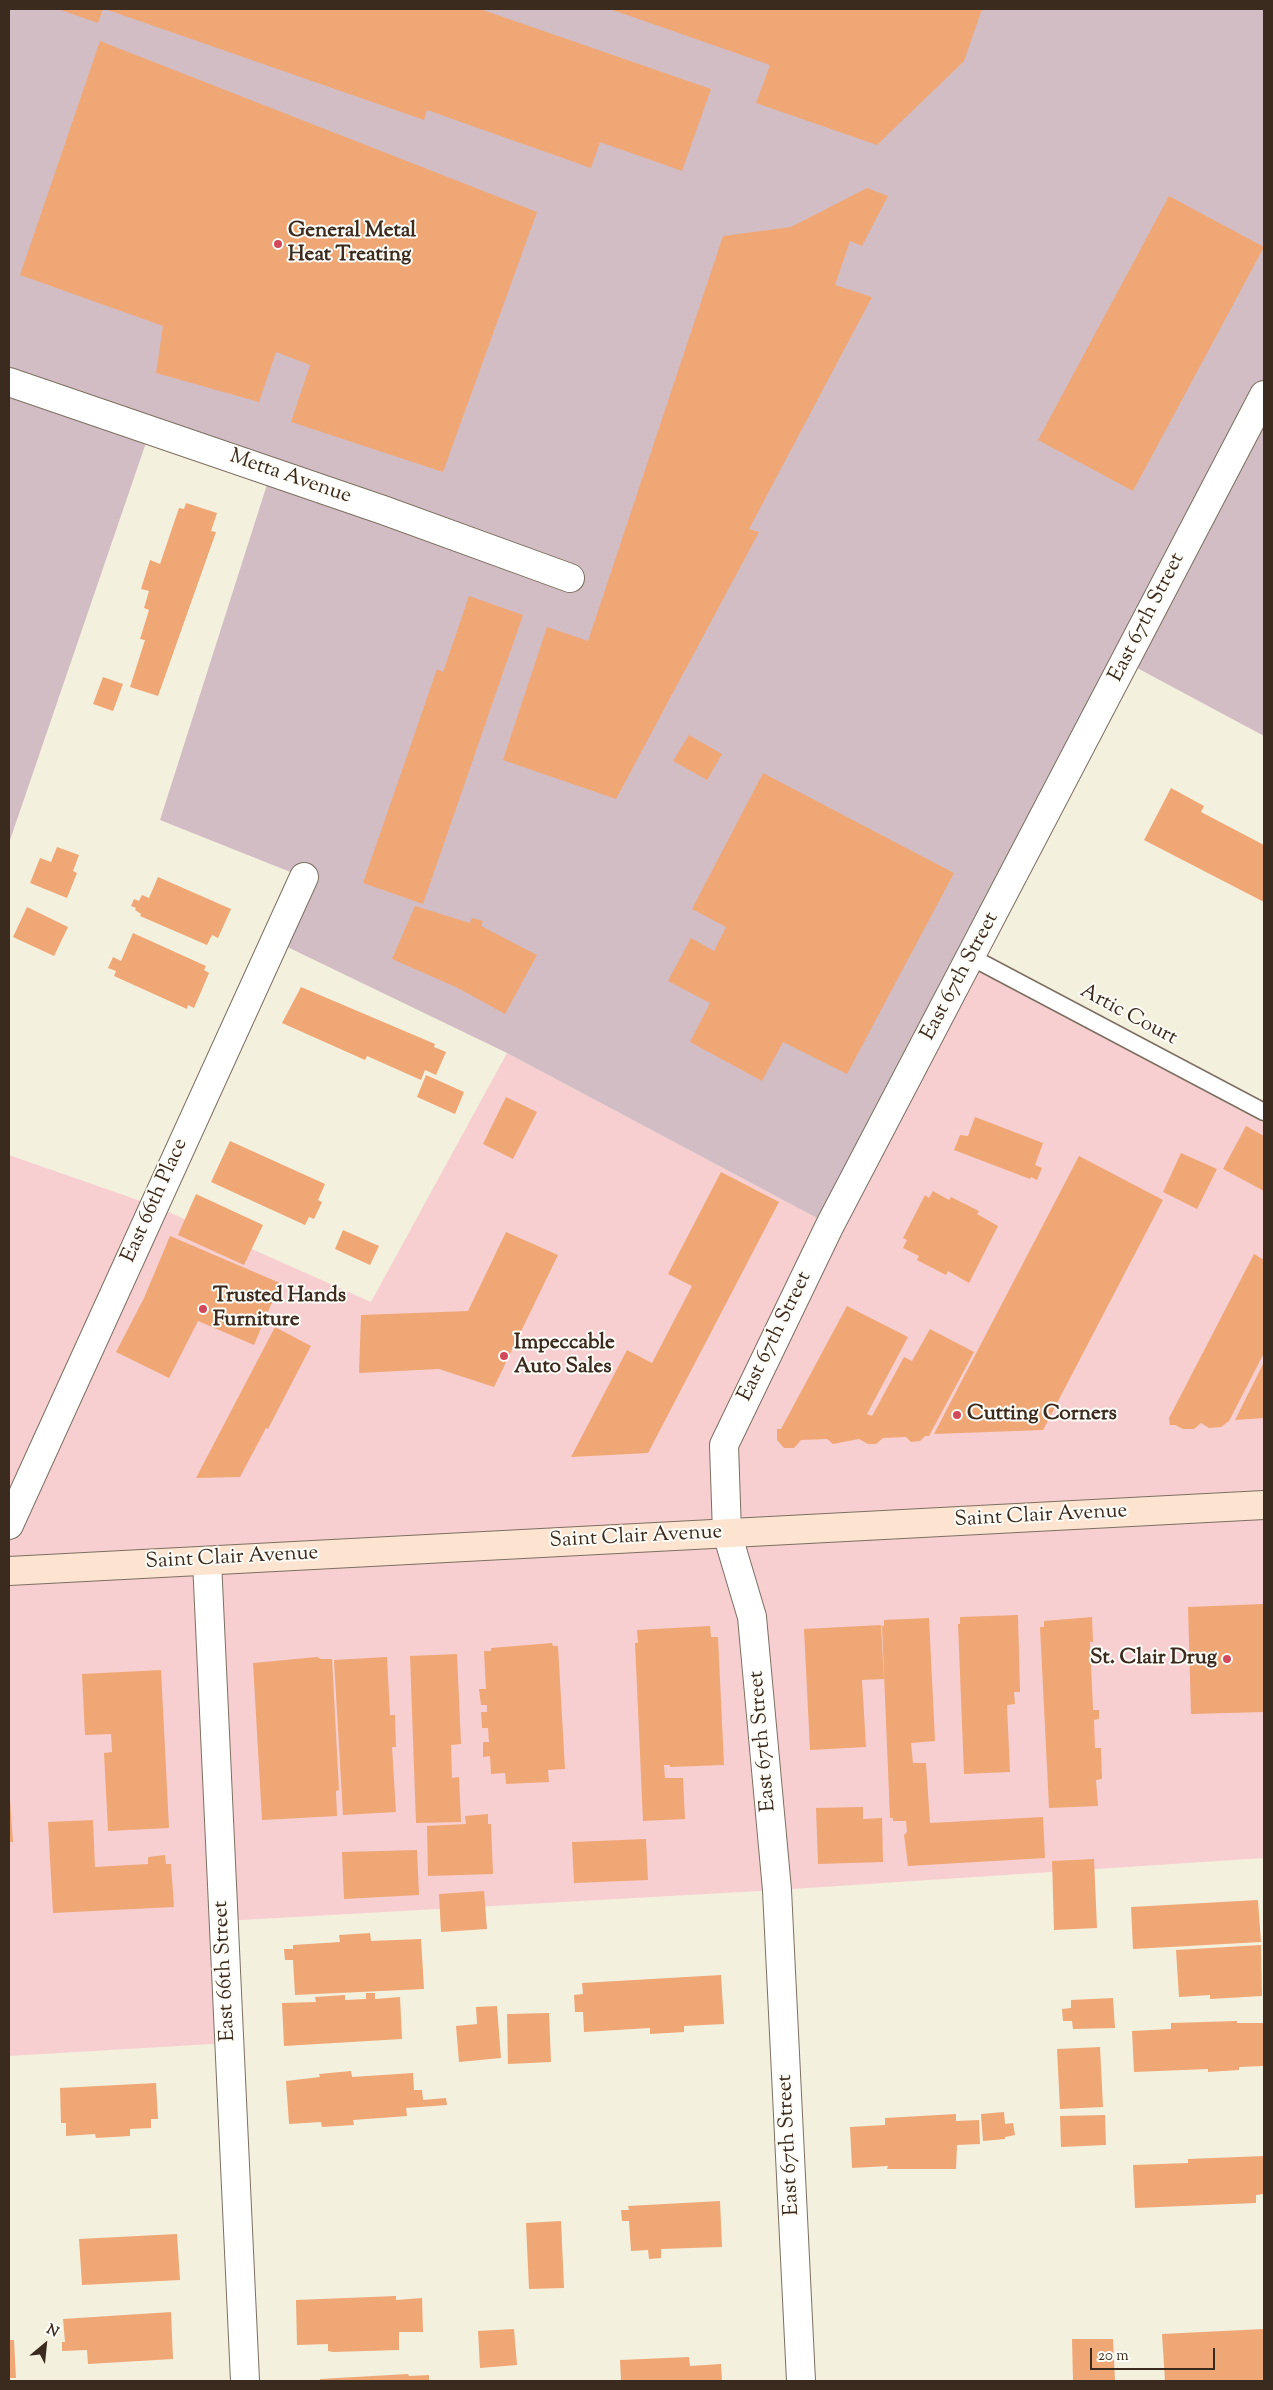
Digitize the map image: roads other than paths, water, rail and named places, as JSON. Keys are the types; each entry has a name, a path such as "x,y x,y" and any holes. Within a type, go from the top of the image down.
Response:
{"main road":[{"name":"Saint Clair Avenue","path":"9,1571 1264,1505"}],"street":[{"name":"Metta Avenue","path":"9,382 383,510 570,578"},
{"name":"East 67th Street","path":"801,2381 778,1890 752,1617 727,1533 724,1445 830,1225 1264,395"},
{"name":"East 66th Place","path":"9,1526 304,877"},
{"name":"East 66th Street","path":"207,1561 245,2381"}],"lane":[{"name":"Artic Court","path":"971,957 1264,1112"}],"place":[{"name":"General Metal Heat Treating","path":"278,244"},
{"name":"Trusted Hands Furniture","path":"203,1309"},
{"name":"Impeccable Auto Sales","path":"504,1356"},
{"name":"Cutting Corners","path":"957,1415"},
{"name":"St. Clair Drug","path":"1227,1659"}]}
